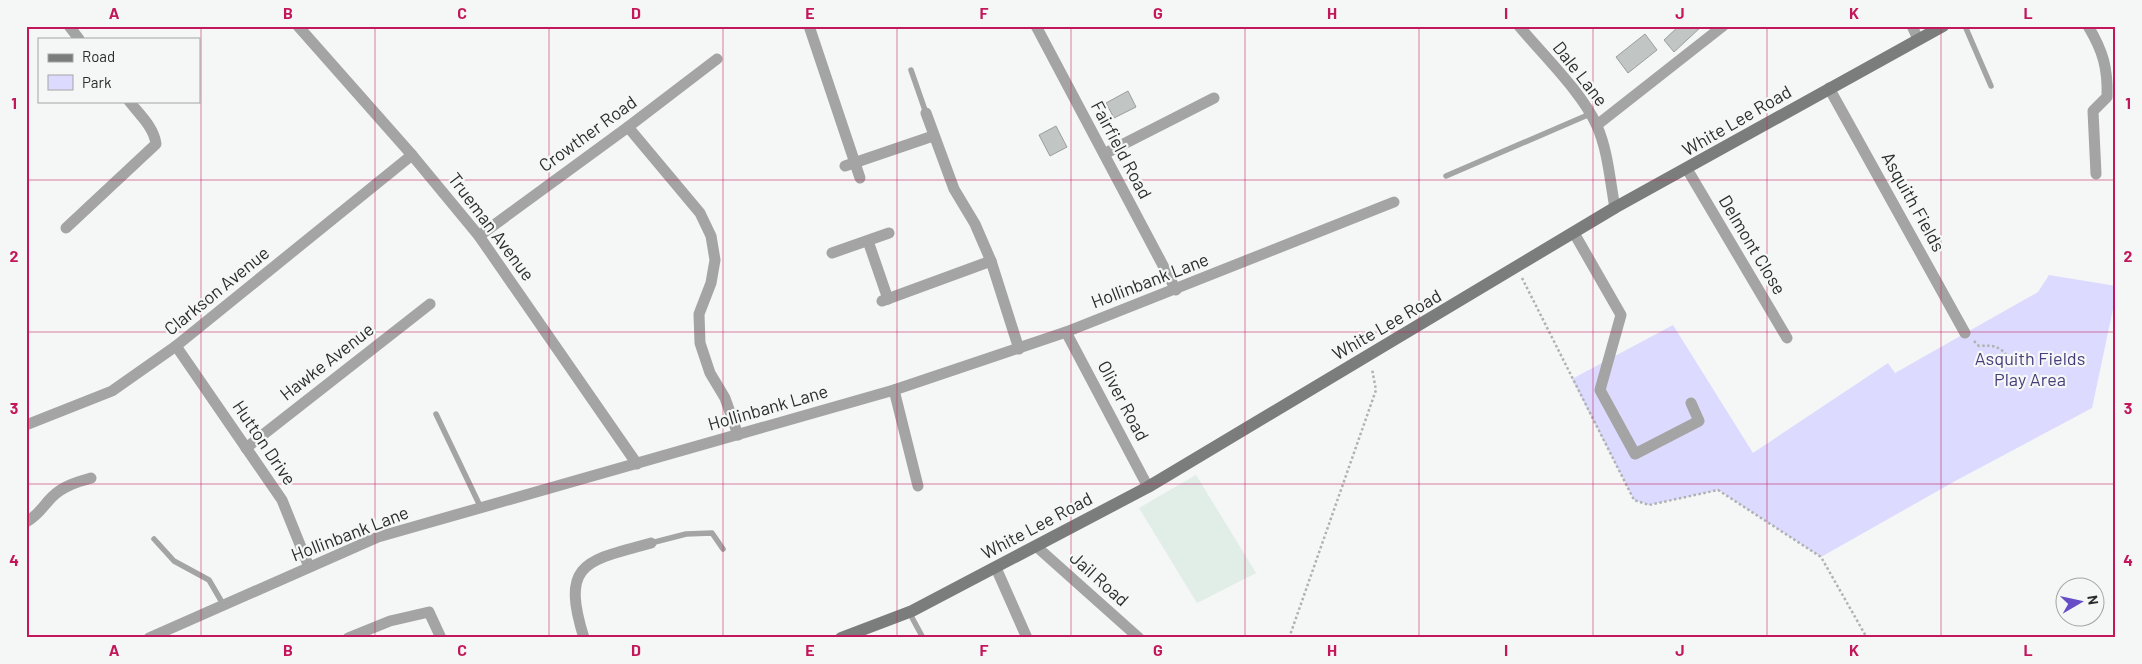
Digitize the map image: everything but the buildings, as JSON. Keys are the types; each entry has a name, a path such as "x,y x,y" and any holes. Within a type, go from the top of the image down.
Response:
{"main road":[{"name":"White Lee Road","path":"841,638 867,633 996,568 1148,487 1615,208 1943,26"}],"street":[{"path":"69,26 78,38"},
{"name":"Trueman Avenue","path":"298,26 412,155 480,236 637,464"},
{"path":"810,26 850,164 860,178"},
{"name":"Fairfield Road","path":"1036,26 1176,290"},
{"name":"Dale Lane","path":"1519,26 1590,114 1597,126 1604,145 1615,208"},
{"path":"1597,126 1723,26"},
{"path":"1912,26 1918,39"},
{"path":"2088,26 2100,47 2108,74 2107,97 2093,111 2096,174"},
{"name":"Crowther Road","path":"480,236 717,59"},
{"name":"Asquith Fields","path":"1829,88 1965,333"},
{"path":"1104,154 1214,98"},
{"path":"66,228 156,144 155,136 130,102"},
{"path":"926,113 954,189 975,224 991,261 1019,348"},
{"path":"628,127 700,213 711,236 715,260 711,283 699,314 700,343 710,373 725,398 738,435"},
{"path":"850,164 933,136"},
{"name":"Clarkson Avenue","path":"26,425 112,391 176,346 412,155"},
{"name":"Delmont Close","path":"1687,169 1787,338"},
{"name":"Hollinbank Lane","path":"149,638 223,604 378,538 894,390 1066,332 1394,202"},
{"path":"832,253 889,233"},
{"path":"1574,233 1621,314 1600,390 1635,454 1699,421 1691,404"},
{"path":"868,241 885,300 991,261"},
{"name":"Hawke Avenue","path":"246,448 430,304"},
{"name":"Oliver Road","path":"1066,332 1148,487"},
{"name":"Hutton Drive","path":"176,346 282,500 309,567"},
{"path":"894,390 918,486"},
{"path":"26,522 36,517 52,497 66,486 91,478"},
{"path":"584,638 575,612 574,587 582,568 596,559 651,543"},
{"name":"Jail Road","path":"1037,546 1139,638"},
{"path":"996,568 1026,638"},
{"path":"348,638 390,621 429,612 441,638"}],"lane":[{"path":"1965,26 1991,86"},
{"path":"911,70 926,113"},
{"path":"1446,176 1590,114"},
{"path":"436,414 481,508"},
{"path":"651,543 686,534 712,533 723,549"},
{"path":"154,539 174,561 209,580 223,604"},
{"path":"909,612 923,638"}],"path":[{"path":"1517,268 1634,500 1649,505 1718,490 1820,557 1867,638"},
{"path":"1965,333 1979,346 1993,345 1999,347 2010,358"},
{"path":"1289,638 1376,390 1369,355"}],"shaded area":[{"path":"1196,475 1256,573 1197,603 1139,508"}],"green space":[{"name":"Asquith Fields Play Area","path":"2049,275 2116,286 2116,295 2092,408 1957,480 1821,557 1718,490 1649,505 1634,500 1572,379 1673,325 1753,453 1888,363 1895,373 2038,292"}]}
